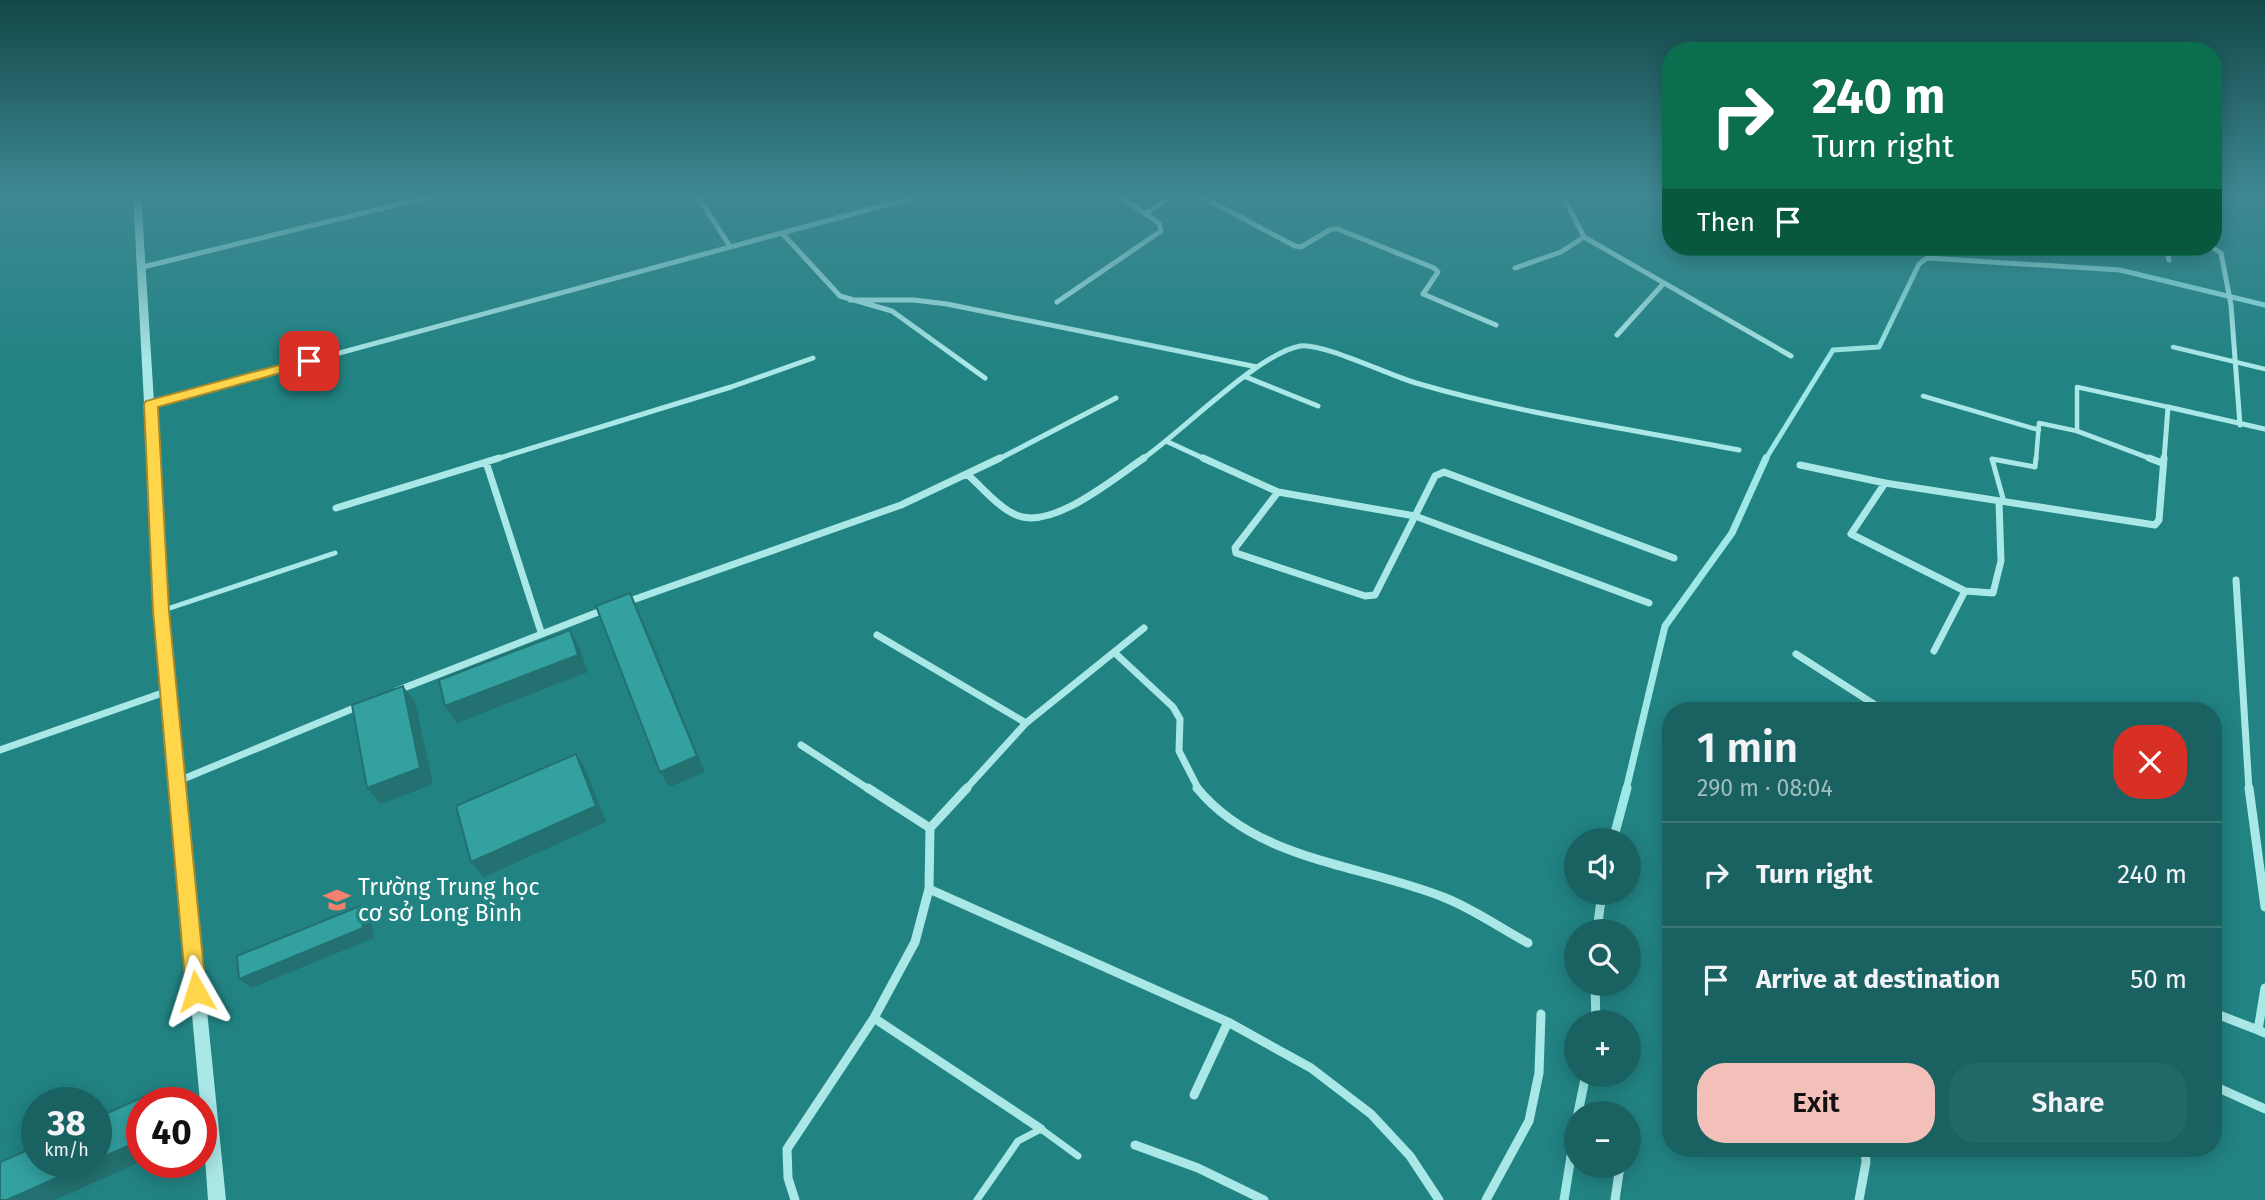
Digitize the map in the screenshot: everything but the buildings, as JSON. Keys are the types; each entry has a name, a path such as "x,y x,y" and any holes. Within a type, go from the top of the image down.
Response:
{"street":[{"path":"141,250 161,611 175,782 217,1200"},
{"path":"143,267 212,250"},
{"path":"151,404 711,250"},
{"path":"797,250 834,291 850,300 892,311 985,378"},
{"path":"1058,302 1133,250"},
{"path":"1390,250 1438,272 1423,294 1454,310 1496,325"},
{"path":"1516,268 1564,250"},
{"path":"1607,250 1791,356"},
{"path":"2168,256 2169,260"},
{"path":"2222,256 2231,304 2240,425"},
{"path":"1617,335 1664,283"},
{"path":"850,300 914,300 947,304 1001,318 1257,367"},
{"path":"968,475 1013,514 1032,519 1067,509 1168,442 1257,367 1289,349 1303,345 1318,347 1388,375 1460,396 1739,450"},
{"path":"336,508 732,387 813,358"},
{"path":"1246,377 1318,406"},
{"path":"387,695 541,632 901,505 968,475 1116,398"},
{"path":"1800,465 1885,483 2155,525 2160,520 2168,407 2265,429"},
{"path":"2077,431 2162,463"},
{"path":"1168,442 1278,492 1415,516 1648,603"},
{"path":"486,462 541,632"},
{"path":"1278,492 1235,548 1236,553 1366,596 1375,595 1435,476 1444,472 1674,558"},
{"path":"1885,483 1851,534 1965,591 1993,593 2001,561 2002,502"},
{"path":"2236,580 2245,759 2265,907"},
{"path":"1934,651 1965,591"},
{"path":"795,1200 788,1178 787,1149 874,1018 915,942 929,889 930,828 1026,723 1144,628"},
{"path":"877,635 1026,723"},
{"path":"1115,653 1173,707 1180,719 1179,751 1194,784 1212,806 1239,828 1320,861 1444,897 1528,943"},
{"path":"1797,654 1871,702"},
{"path":"0,751 168,691"},
{"path":"175,782 362,705"},
{"path":"801,745 930,828"},
{"path":"929,889 1228,1022 1311,1068 1371,1114 1410,1156 1439,1200"},
{"path":"2222,1016 2261,1032 2265,988"},
{"path":"1486,1200 1529,1121 1537,1085 1541,1014"},
{"path":"874,1018 1041,1129"},
{"path":"1194,1095 1228,1022"},
{"path":"2222,1090 2265,1109"},
{"path":"1135,1146 1172,1157 1264,1200"},
{"path":"1859,1200 1865,1157"},
{"path":"1615,1200 1618,1178"}],"lane":[{"path":"2173,347 2265,369"},
{"path":"2002,502 1992,459 2035,467 2039,423 2077,431 2077,387 2168,407"},
{"path":"1923,396 2039,430"},
{"path":"161,611 335,553"},
{"path":"978,1200 1018,1141 1041,1129 1078,1156"}],"waterway":[{"path":"1765,459 1833,350 1879,347 1919,264 1927,258 2120,270 2265,305"},
{"path":"1626,790 1665,626 1732,533 1765,459"},
{"path":"1616,828 1627,788"},
{"path":"1599,919 1600,905"},
{"path":"1595,996 1596,1010"},
{"path":"1580,1101 1583,1087"},
{"path":"1564,1200 1568,1178"}],"place":[{"name":"Trường Trung học cơ sở Long Bình","path":"337,900"}],"route":[{"path":"196,991 161,611 151,404 309,361"}]}
